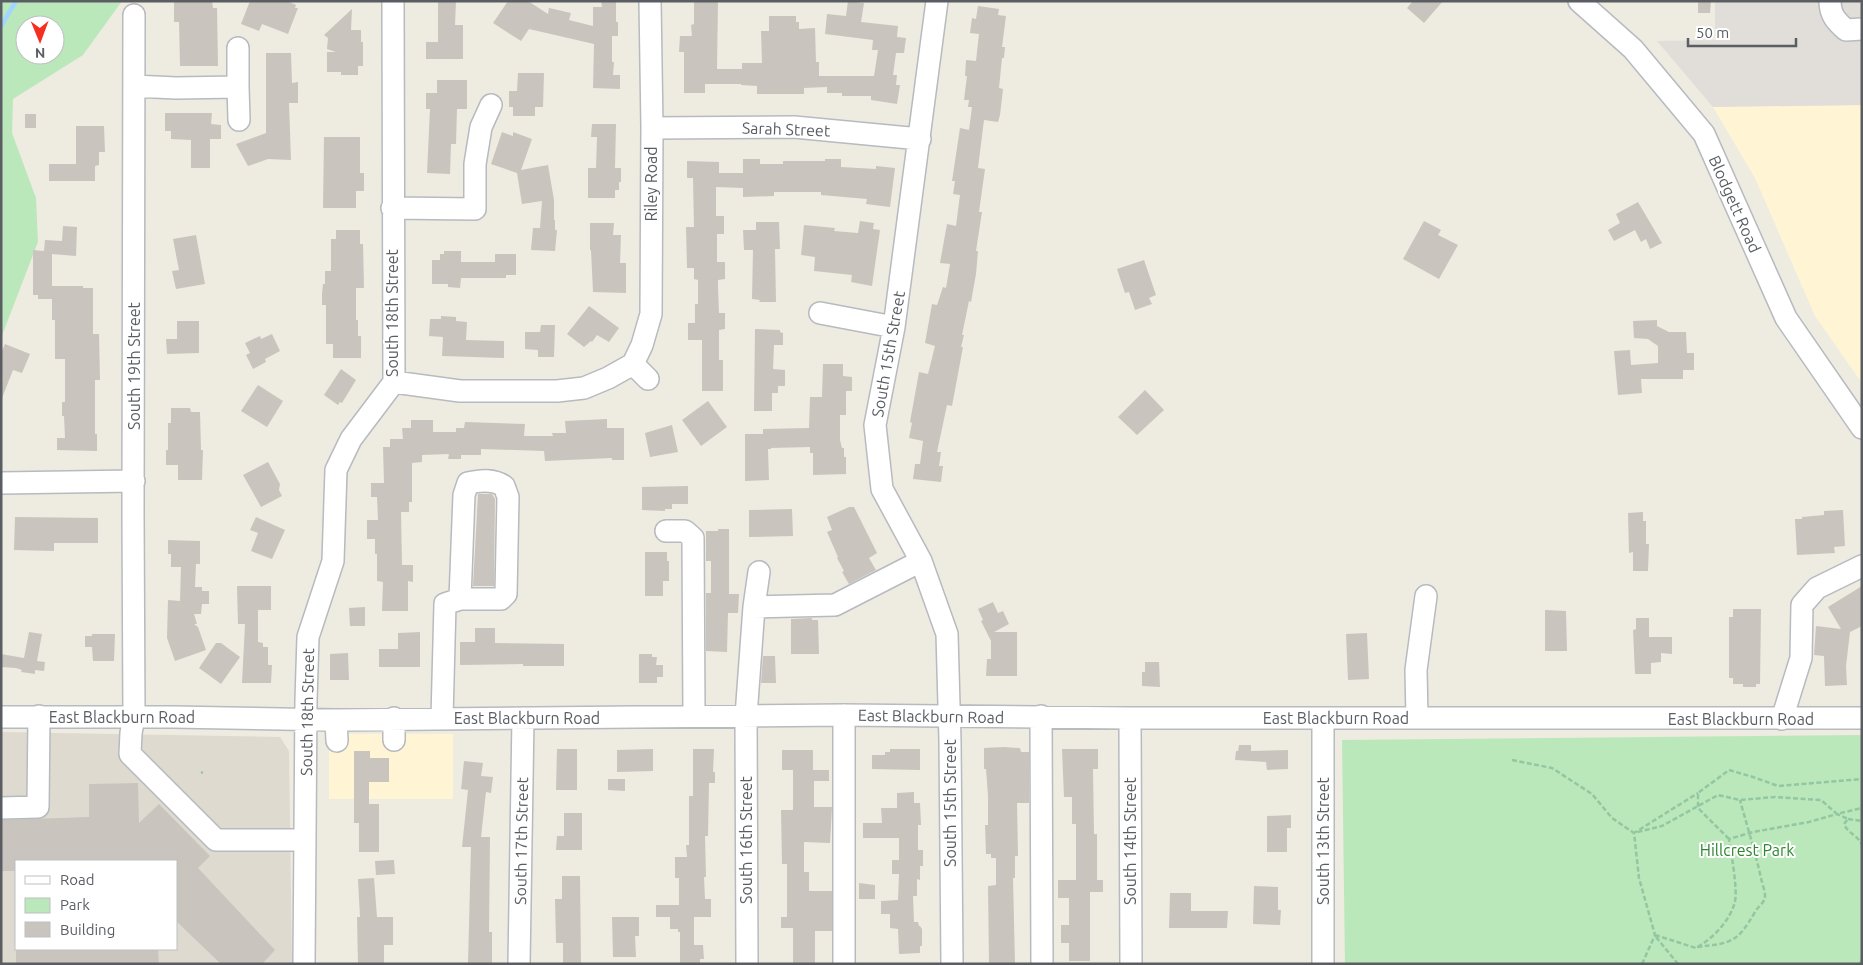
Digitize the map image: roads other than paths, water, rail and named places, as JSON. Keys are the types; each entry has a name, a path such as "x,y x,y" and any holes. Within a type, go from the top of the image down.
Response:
{"street":[{"name":"South 18th Street","path":"304,964 308,637 333,562 336,470 351,439 394,382 392,208 393,1"},
{"name":"Riley Road","path":"632,364 642,345 651,314 652,128 650,1"},
{"name":"South 15th Street","path":"937,1 894,327 875,425 882,489 921,560 947,634 952,964"},
{"name":"Blodgett Road","path":"1579,1 1633,49 1704,134 1786,318 1862,428"},
{"path":"1830,1 1830,11 1836,21 1846,30 1862,29"},
{"name":"South 19th Street","path":"134,15 134,717 130,754 216,840 305,840"},
{"path":"238,48 239,120"},
{"path":"134,86 176,88 238,87"},
{"path":"392,208 475,210 475,164 481,127 491,105"},
{"name":"Sarah Street","path":"652,128 794,127 920,139"},
{"path":"820,313 894,327"},
{"path":"394,382 460,391 558,391 584,388 608,378 632,364 648,379"},
{"path":"1,483 134,481"},
{"path":"442,718 445,604 460,599 501,599 506,594 508,497 504,486 496,481 468,483 464,495 460,599"},
{"path":"666,531 685,531 693,538 694,716"},
{"path":"754,607 835,605 921,560"},
{"path":"1782,720 1802,658 1802,605 1817,588 1862,566"},
{"name":"South 16th Street","path":"747,964 746,716 754,607 759,572"},
{"path":"1417,718 1416,670 1426,596"},
{"path":"844,715 844,964"},
{"name":"East Blackburn Road","path":"1,717 336,720 844,715 1782,720 1862,718"},
{"path":"1,808 38,807 39,716"},
{"path":"1041,716 1042,964"},
{"path":"394,718 394,740"},
{"name":"South 17th Street","path":"519,964 523,718"},
{"name":"South 14th Street","path":"1130,718 1131,964"},
{"name":"South 13th Street","path":"1323,718 1323,964"},
{"path":"336,720 337,741"}],"waterway":[{"path":"1,26 16,1"}],"park label":[{"name":"Hillcrest Park","path":"1747,850"}]}
